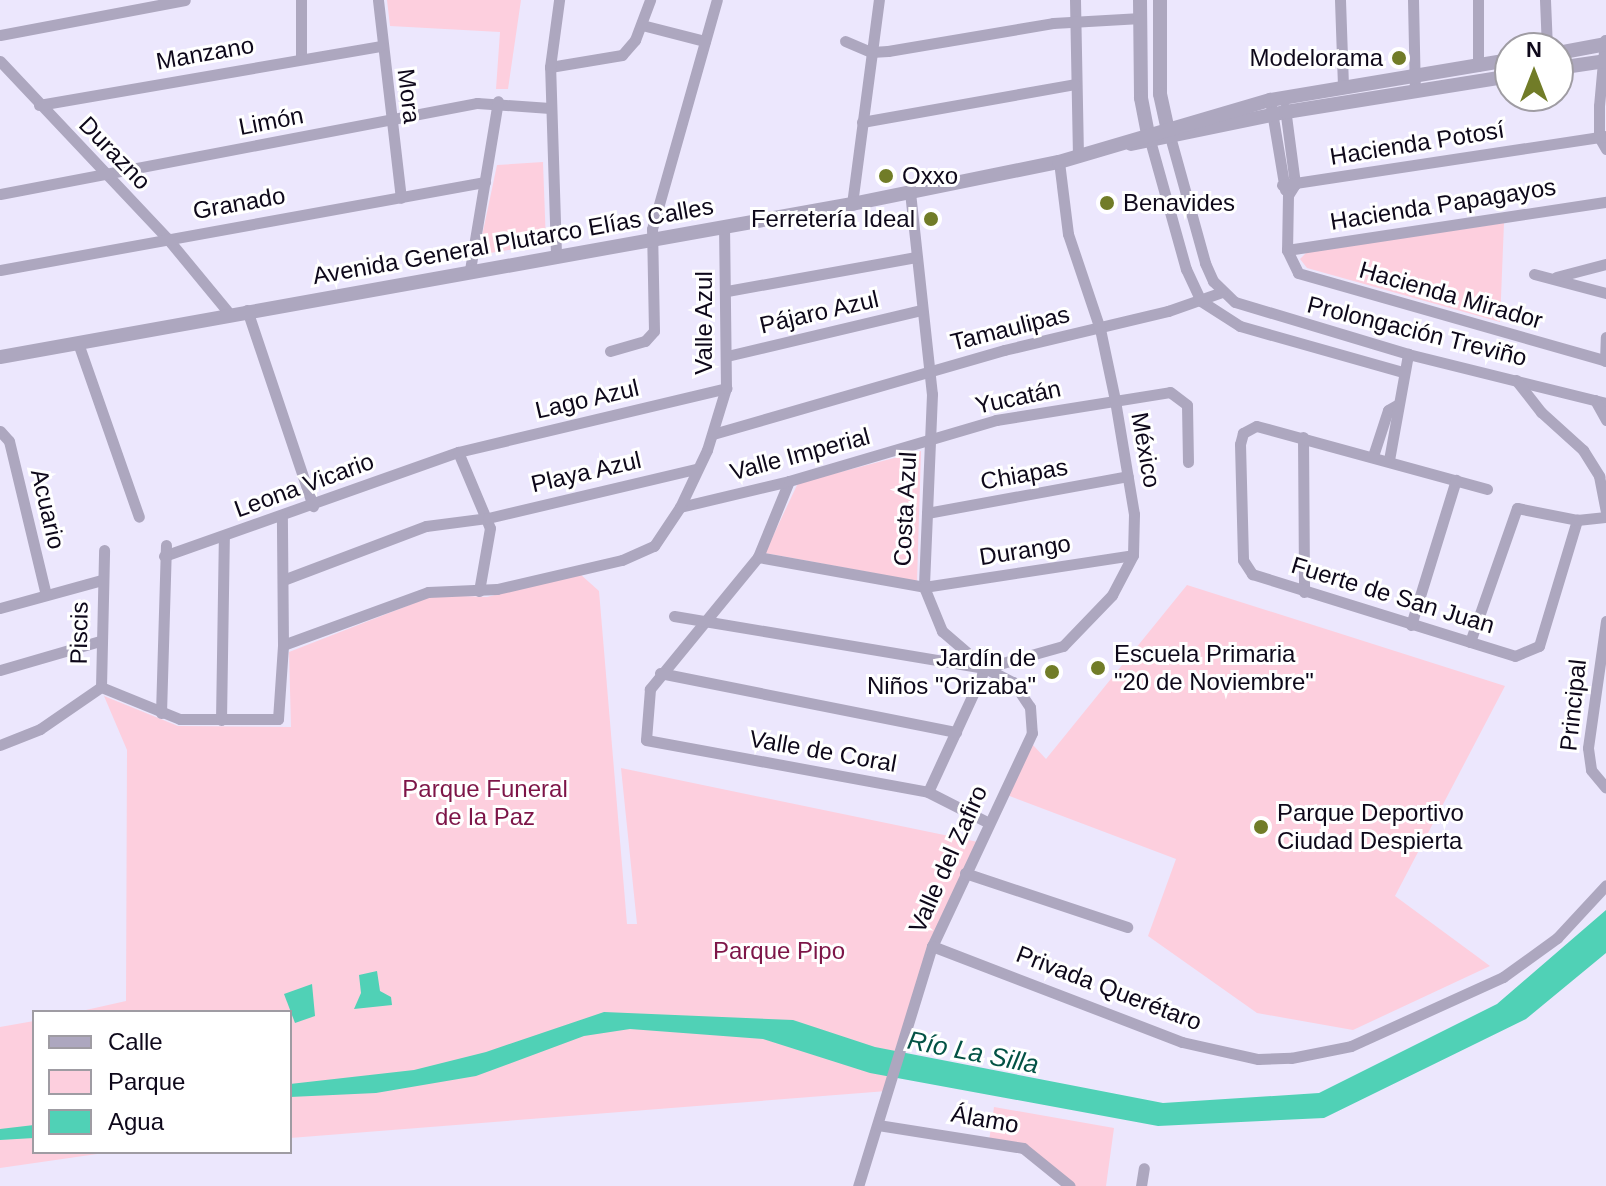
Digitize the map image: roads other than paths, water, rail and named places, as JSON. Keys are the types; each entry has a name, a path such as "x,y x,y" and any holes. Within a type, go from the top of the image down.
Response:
{"street":[{"path":"0,35 185,0"},
{"path":"301,0 301,57"},
{"name":"Mora","path":"378,0 380,46 401,198"},
{"path":"556,254 550,67 559,0"},
{"path":"610,351 645,341 654,331 652,238 717,0"},
{"path":"852,204 879,0"},
{"path":"1075,0 1078,157"},
{"path":"1140,0 1141,98 1149,139 1186,269 1201,301"},
{"path":"1100,329 1201,301 1222,292 1205,263 1160,94 1160,0"},
{"path":"1340,0 1343,86"},
{"path":"1413,0 1415,92"},
{"path":"1478,0 1478,66"},
{"path":"1545,0 1546,32"},
{"path":"550,67 622,55 642,25 646,1"},
{"path":"845,41 871,52 1075,20 1141,18"},
{"path":"642,25 705,41"},
{"path":"1574,49 1605,42 1603,137 1606,149"},
{"name":"Manzano","path":"39,105 301,57 380,46"},
{"name":"Durazno","path":"0,61 167,238 228,312"},
{"path":"1574,66 1603,61"},
{"name":"Avenida General Plutarco Elías Calles","path":"0,357 228,312 852,204 1059,162 1278,106 1343,86 1494,63"},
{"name":"Avenida General Plutarco Elías Calles","path":"1278,106 1415,92 1494,79"},
{"path":"862,122 1075,84"},
{"path":"470,270 498,101"},
{"name":"Limón","path":"0,194 498,101 550,108"},
{"path":"1278,106 1288,188 1288,256"},
{"name":"Hacienda Potosí","path":"1288,188 1603,137"},
{"name":"México","path":"1059,162 1068,234 1100,329 1115,400 1128,476 1133,555"},
{"name":"Granado","path":"0,270 485,182"},
{"name":"Costa Azul","path":"910,192 921,310 931,370 924,587 942,631 985,668"},
{"name":"Hacienda Papagayos","path":"1288,256 1606,202"},
{"name":"Valle Azul","path":"283,645 428,592 479,591 644,553 680,507 713,434 726,388 724,226"},
{"name":"Hacienda Mirador","path":"1288,256 1305,277 1605,361"},
{"path":"727,291 916,257"},
{"path":"1553,278 1606,264"},
{"path":"1534,274 1606,293"},
{"name":"Prolongación Treviño","path":"1222,292 1269,316 1601,401"},
{"name":"Prolongación Treviño","path":"1201,301 1251,330 1403,372"},
{"path":"247,310 313,506"},
{"name":"Pájaro Azul","path":"727,356 921,310"},
{"name":"Tamaulipas","path":"713,434 931,370 1100,329"},
{"path":"1605,361 1606,337"},
{"path":"78,343 139,517"},
{"path":"1389,460 1400,414 1397,405 1408,354"},
{"path":"1470,642 1517,508 1530,507 1577,520 1606,515 1599,476 1583,450 1541,412 1516,379"},
{"name":"Lago Azul","path":"458,452 726,388"},
{"name":"Yucatán","path":"931,442 996,420 1170,392 1185,399 1188,462"},
{"path":"1601,401 1606,420"},
{"path":"1373,456 1388,410 1397,405"},
{"name":"Fuerte de San Juan","path":"1303,437 1264,426 1243,433 1245,568 1304,592 1411,625 1515,656 1530,654 1539,646 1577,520"},
{"name":"Acuario","path":"3,432 46,595"},
{"path":"1304,592 1303,437 1487,489"},
{"name":"Valle Imperial","path":"680,507 931,442"},
{"path":"458,452 488,518 479,591"},
{"name":"Leona Vicario","path":"161,713 165,551 282,518 458,452"},
{"name":"Playa Azul","path":"283,580 426,526 488,518 695,469"},
{"name":"Chiapas","path":"927,513 1128,476"},
{"path":"1411,625 1456,480"},
{"path":"660,673 758,557 789,481"},
{"path":"0,745 40,729 101,687 161,713 221,720 278,719 283,645 282,518"},
{"path":"221,720 224,536"},
{"name":"Piscis","path":"101,687 104,550"},
{"path":"985,668 1063,646 1082,631 1125,576 1133,555"},
{"name":"Durango","path":"758,557 924,587 1133,555"},
{"path":"0,608 102,580"},
{"path":"674,616 985,668 1013,682 1019,660"},
{"name":"Principal","path":"1606,621 1588,748 1591,770 1606,788"},
{"path":"0,670 100,641"},
{"path":"928,792 985,668"},
{"path":"660,673 956,732"},
{"name":"Valle de Coral","path":"660,673 645,707 646,740 928,792 987,822"},
{"name":"Valle del Zafiro","path":"858,1186 932,946 987,822 1032,733 1030,707 1013,682"},
{"path":"965,873 1127,927"},
{"name":"Privada Querétaro","path":"932,946 1182,1042 1258,1059 1291,1058 1351,1046 1503,977 1557,938 1606,885"},
{"name":"Álamo","path":"878,1125 1023,1148 1070,1186"},
{"path":"1141,1186 1144,1168"}],"water":[{"path":"1606,910 1606,953 1526,1019 1324,1118 1158,1126 870,1073 763,1039 630,1029 584,1036 476,1076 376,1093 292,1097 292,1084 414,1070 486,1052 604,1012 793,1020 875,1047 1163,1103 1319,1093 1497,1004"},
{"path":"377,971 380,991 391,997 392,1005 354,1009 361,993 359,975"},
{"path":"312,984 315,1016 295,1023 284,994"},
{"path":"32,1125 32,1138 0,1140 0,1129"}],"place":[{"name":"Modelorama","path":"1399,58"},
{"name":"Oxxo","path":"886,176"},
{"name":"Benavides","path":"1107,203"},
{"name":"Ferretería Ideal","path":"931,219"},
{"name":"Escuela Primaria \"20 de Noviembre\"","path":"1098,668"},
{"name":"Jardín de Niños \"Orizaba\"","path":"1052,672"},
{"name":"Parque Deportivo Ciudad Despierta","path":"1261,827"}],"park label":[{"name":"Parque Funeral de la Paz","path":"485,803"},
{"name":"Parque Pipo","path":"779,951"}],"water label":[{"name":"Río La Silla","path":"973,1053"}]}
